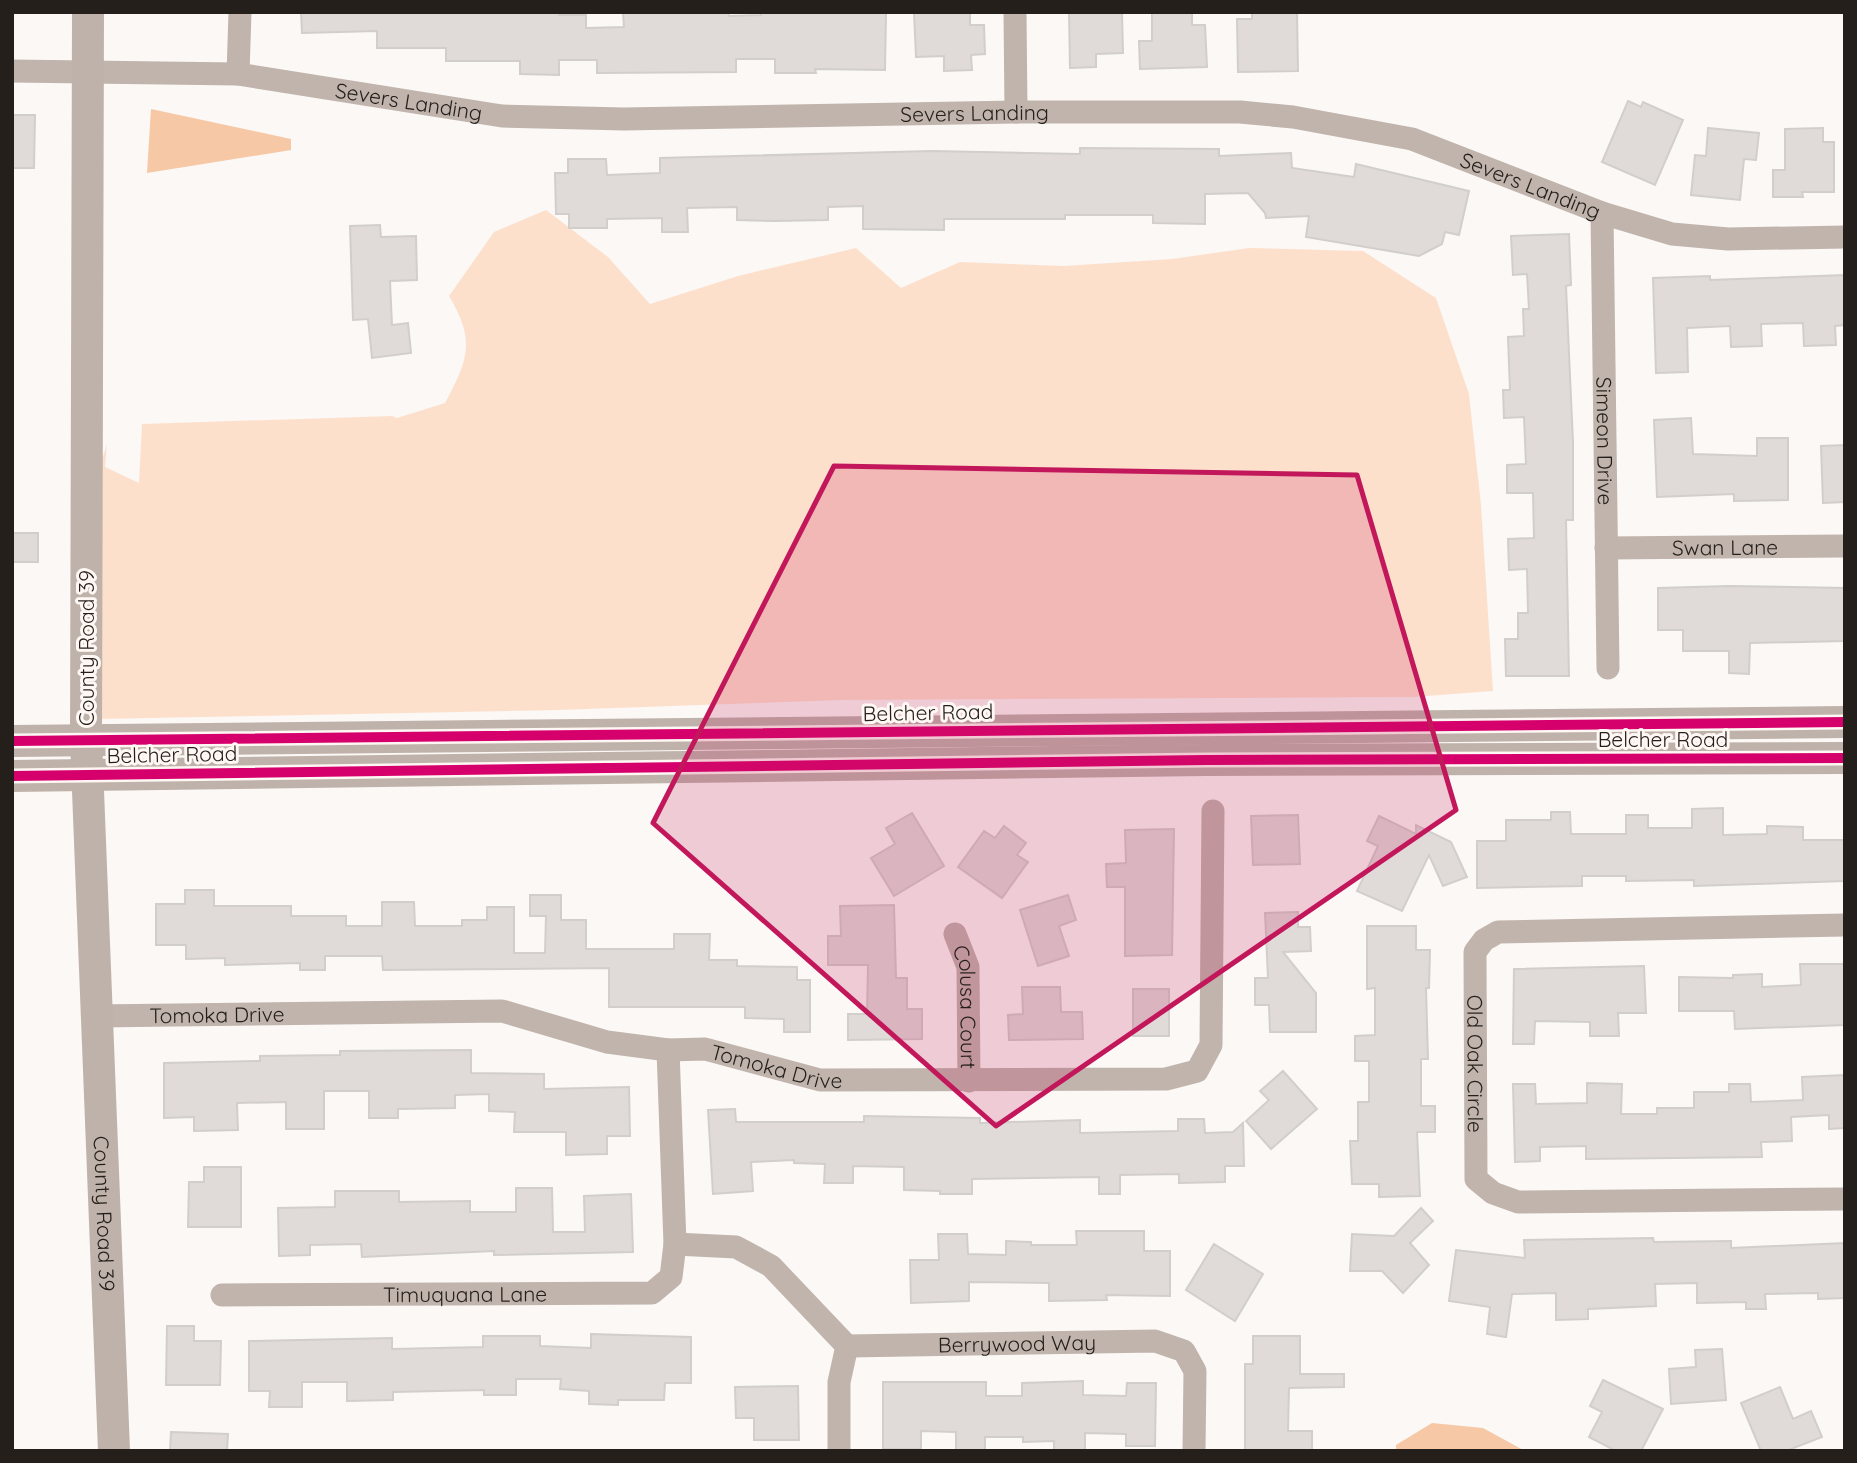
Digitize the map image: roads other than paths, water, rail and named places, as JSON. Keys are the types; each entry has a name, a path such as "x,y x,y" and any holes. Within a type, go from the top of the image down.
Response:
{"main road":[{"name":"County Road 39","path":"88,12 86,740 114,1451"},
{"name":"Belcher Road","path":"12,741 1845,722"},
{"name":"Belcher Road","path":"12,776 1206,760 1845,758"}],"street":[{"path":"238,74 240,12"},
{"path":"1015,12 1016,112"},
{"name":"Severs Landing","path":"12,71 238,74 502,116 624,120 1016,112 1240,112 1293,117 1412,139 1602,213 1672,234 1728,239 1845,237"},
{"name":"Simeon Drive","path":"1602,213 1608,668"},
{"name":"Swan Lane","path":"1606,548 1845,546"},
{"name":"Tomoka Drive","path":"96,1016 502,1011 607,1042 668,1050 705,1049 820,1080 1166,1080 1197,1071 1211,1045 1213,811"},
{"name":"Old Oak Circle","path":"1845,925 1498,932 1484,940 1475,952 1476,1179 1483,1187 1518,1202 1845,1199"},
{"name":"Colusa Court","path":"955,934 968,967 969,1081"},
{"name":"Timuquana Lane","path":"222,1296 652,1293 671,1277 675,1244 668,1050"},
{"path":"675,1244 736,1247 771,1265 846,1346 839,1382 839,1451"},
{"name":"Berrywood Way","path":"846,1346 1155,1341 1184,1351 1195,1371 1194,1451"}]}
